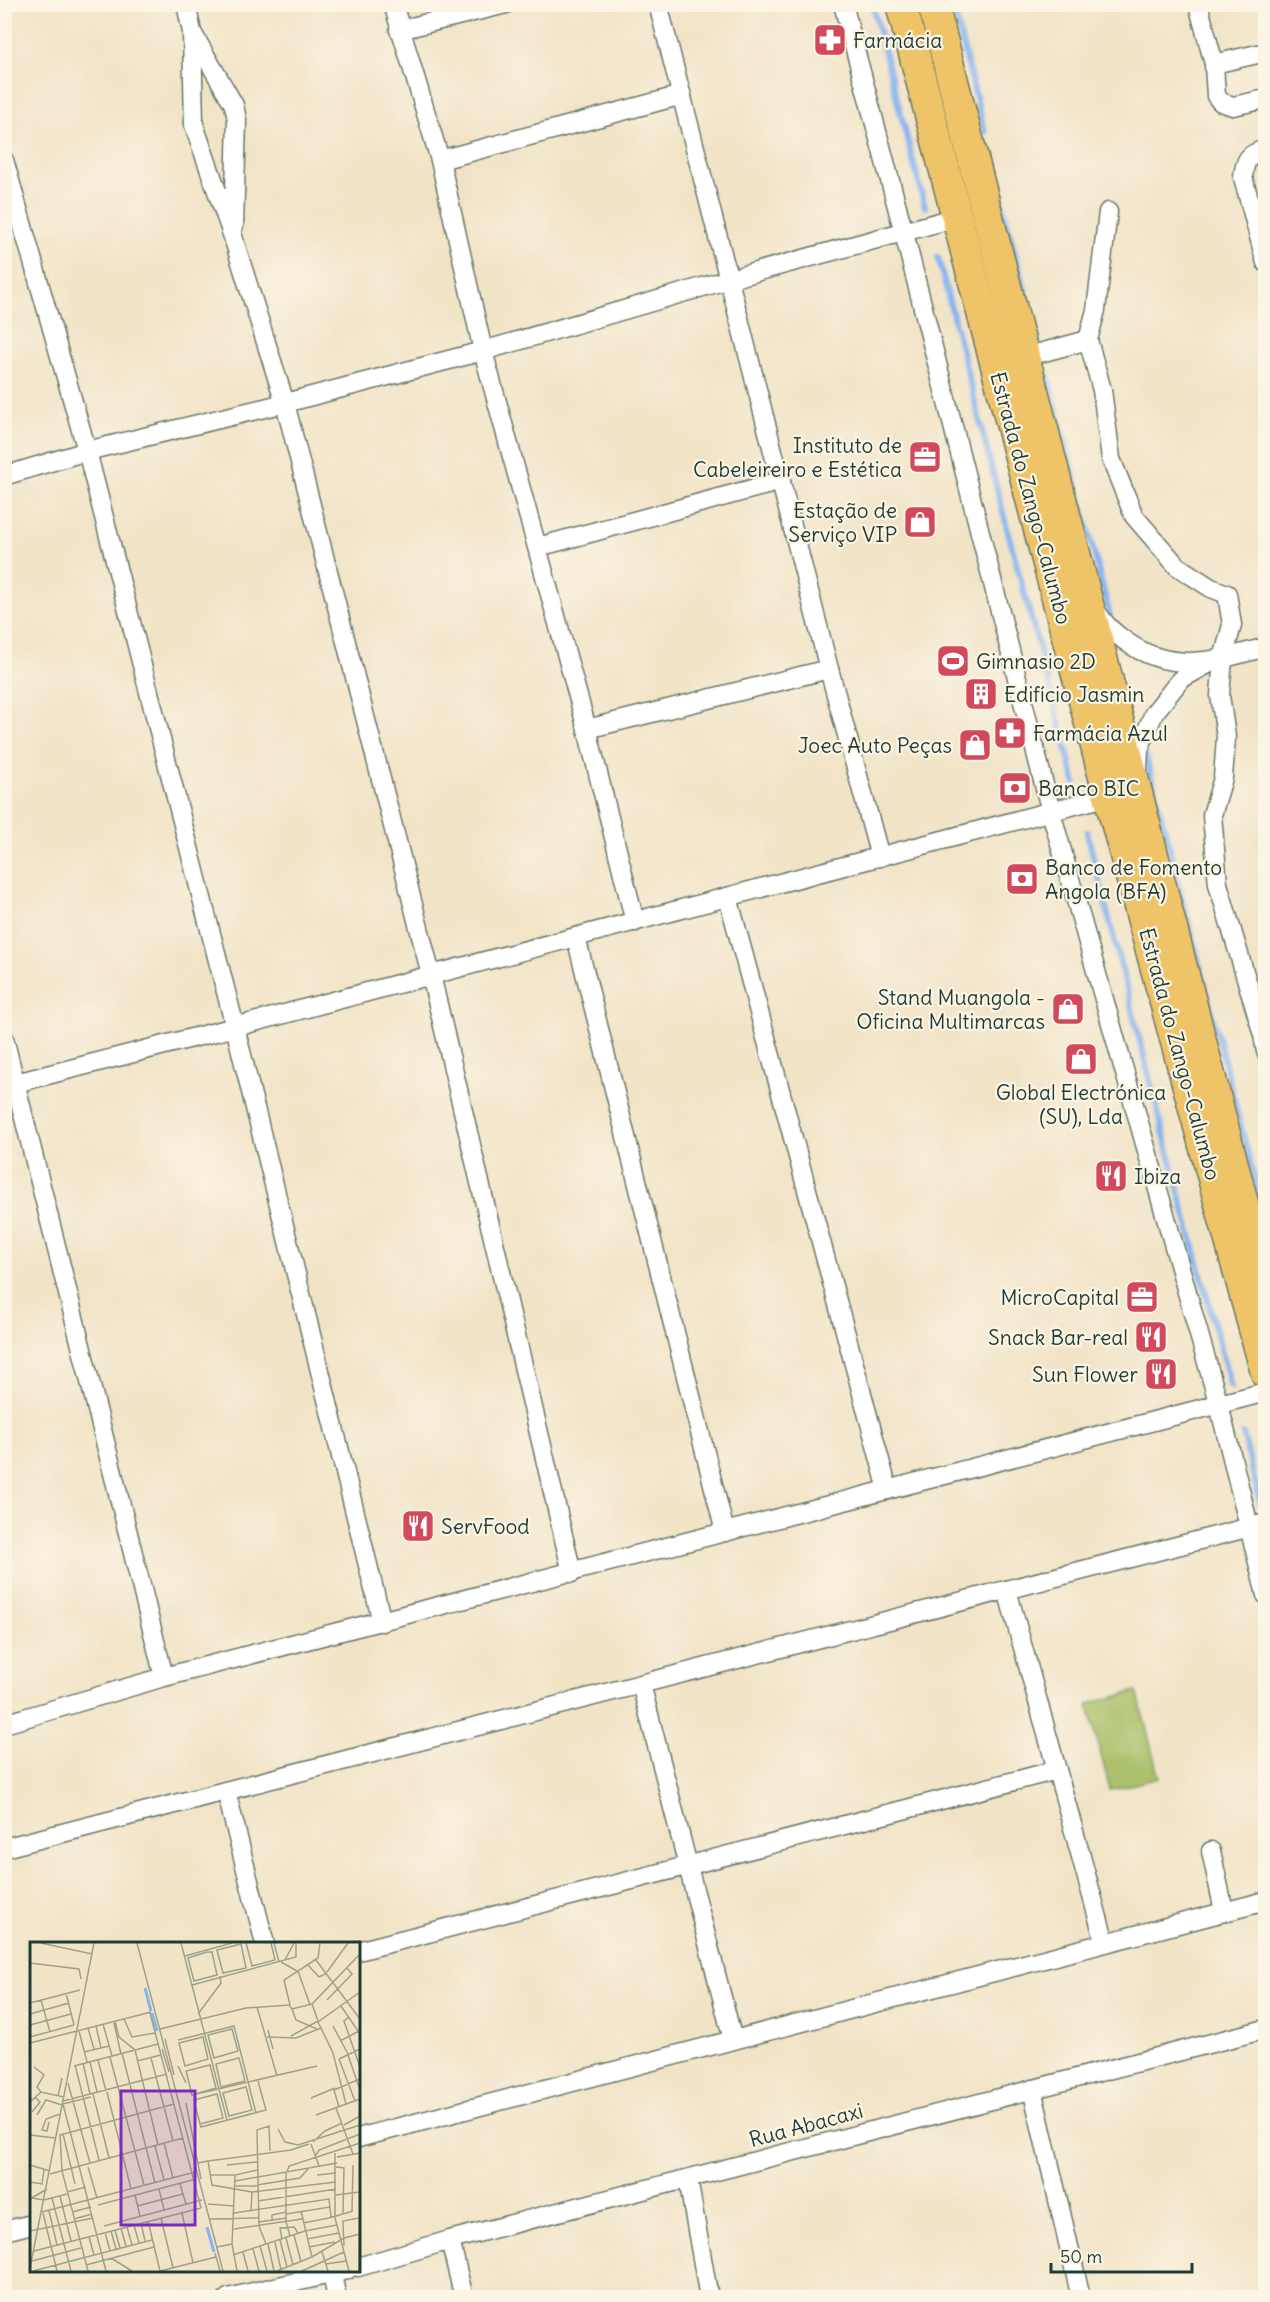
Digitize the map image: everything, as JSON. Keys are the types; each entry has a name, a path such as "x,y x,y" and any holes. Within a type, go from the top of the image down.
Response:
{"main road":[{"name":"Estrada do Zango-Calumbo","path":"901,4 958,217 1264,1282"},
{"name":"Estrada do Zango-Calumbo","path":"933,4 1036,354 1123,793 1266,1373"}],"street":[{"path":"186,4 192,32 194,125 233,237 285,403 431,975 572,1573"},
{"path":"393,4 440,160 483,351 587,729 635,922"},
{"path":"399,30 506,4"},
{"path":"658,4 829,669 880,857"},
{"path":"843,4 904,233 1051,812 1219,1405 1257,1525 1266,1595"},
{"path":"1198,4 1214,64 1216,96 1221,102 1233,106 1266,99"},
{"path":"192,32 234,105 237,120 233,237"},
{"path":"1214,64 1266,52"},
{"path":"440,160 682,95"},
{"path":"1266,149 1254,152 1245,162 1243,177 1266,263"},
{"path":"4,160 87,451 235,1027 382,1622"},
{"path":"1108,213 1096,310 1088,340 1102,390 1111,459 1134,516 1177,566 1211,588 1227,594 1232,625 1218,660 1226,737 1223,778 1212,815 1218,884 1266,1052"},
{"path":"4,476 87,451 285,403 483,351 730,279 958,217"},
{"path":"1036,354 1088,340"},
{"path":"538,547 781,481"},
{"path":"1084,587 1105,625 1141,653 1177,663 1218,660 1266,647"},
{"path":"9,1084 235,1027 1123,793 1154,713 1181,679 1218,660"},
{"path":"587,729 829,669"},
{"path":"728,897 888,1490"},
{"path":"576,937 725,1532"},
{"path":"4,1038 9,1084"},
{"path":"4,1065 164,1677"},
{"path":"4,1724 164,1677 1266,1392"},
{"path":"4,1848 1257,1525"},
{"path":"1007,1590 1105,1943"},
{"path":"641,1684 733,2040"},
{"path":"360,1950 1057,1770"},
{"path":"226,1791 264,1942"},
{"path":"1211,1851 1224,1911"},
{"path":"360,2137 1266,1901"},
{"name":"Rua Abacaxi","path":"360,2266 450,2240 1266,2029"},
{"path":"1032,2089 1081,2298"},
{"path":"688,2179 709,2298"},
{"path":"4,2231 30,2224"},
{"path":"450,2240 464,2298"},
{"path":"228,2298 339,2273 337,2298"}],"green space":[{"path":"1137,1691 1159,1778 1110,1790 1088,1704"}],"waterway":[{"path":"872,4 925,207"},
{"path":"954,11 985,132"},
{"path":"992,165 1038,339"},
{"path":"938,257 1075,782"},
{"path":"1048,375 1110,615"},
{"path":"1146,756 1266,1224"},
{"path":"1087,832 1231,1387"},
{"path":"1243,1434 1263,1514"}],"place":[{"name":"Farmácia","path":"830,40"},
{"name":"Instituto de Cabeleireiro e Estética","path":"925,457"},
{"name":"Estação de Serviço VIP","path":"920,522"},
{"name":"Gimnasio 2D","path":"953,661"},
{"name":"Edifício Jasmin","path":"981,694"},
{"name":"Farmácia Azul","path":"1010,733"},
{"name":"Joec Auto Peças","path":"975,745"},
{"name":"Banco BIC","path":"1015,788"},
{"name":"Banco de Fomento Angola (BFA)","path":"1022,879"},
{"name":"Stand Muangola - Oficina Multimarcas","path":"1068,1009"},
{"name":"Global Electrónica (SU), Lda","path":"1081,1059"},
{"name":"Ibiza","path":"1111,1176"},
{"name":"MicroCapital","path":"1142,1297"},
{"name":"Snack Bar-real","path":"1151,1337"},
{"name":"Sun Flower","path":"1161,1374"},
{"name":"ServFood","path":"418,1526"}]}
